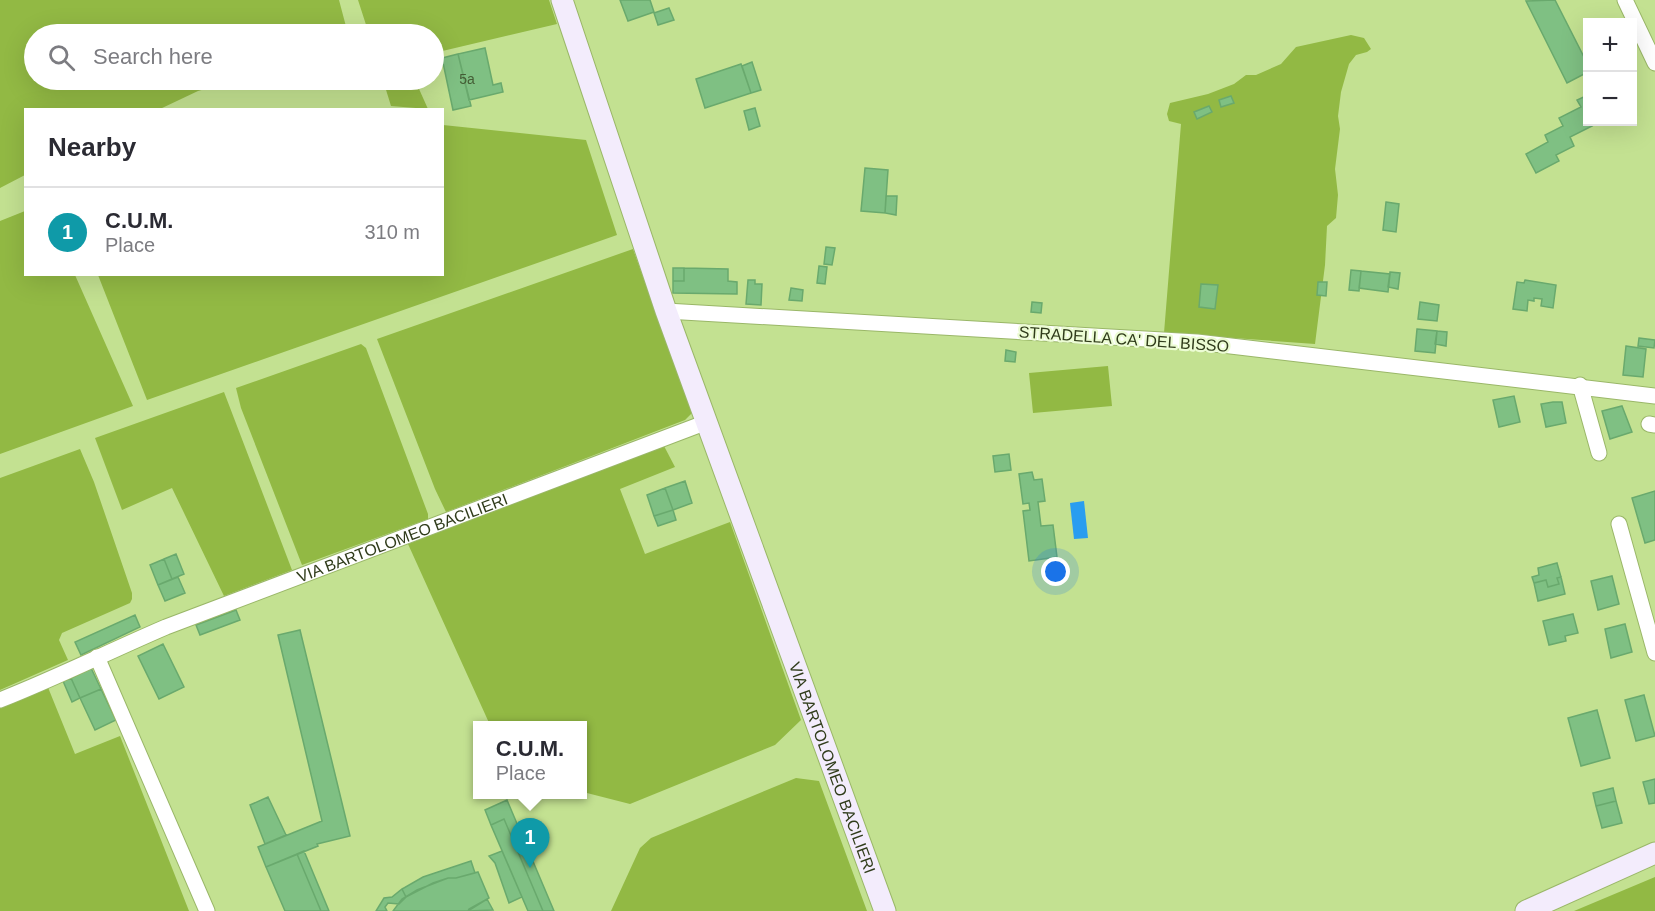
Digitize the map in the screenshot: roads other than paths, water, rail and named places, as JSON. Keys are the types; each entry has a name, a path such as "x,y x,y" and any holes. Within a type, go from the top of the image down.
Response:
{"street":[{"name":"VIA BARTOLOMEO BACILIERI","path":"562,0 666,311 885,911"},
{"path":"1625,0 1655,63"},
{"name":"STRADELLA CA' DEL BISSO","path":"666,311 1197,342 1580,385 1655,396"},
{"path":"1580,385 1599,453"},
{"name":"VIA BARTOLOMEO BACILIERI","path":"0,700 48,681 166,627 707,422"},
{"path":"1619,524 1655,653"},
{"path":"97,657 207,911"},
{"path":"1526,911 1655,853"}],"water":[{"path":"1084,501 1088,538 1074,539 1070,503"}],"place":[{"name":"C.U.M.","path":"530,868"}]}
